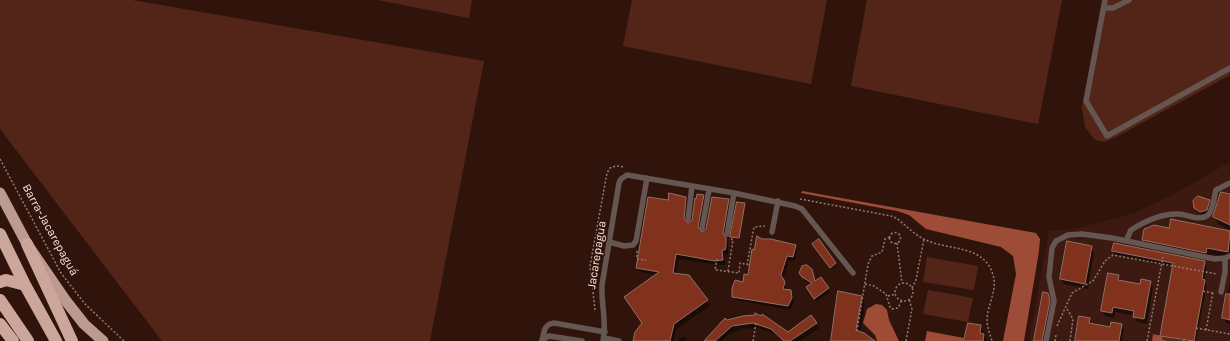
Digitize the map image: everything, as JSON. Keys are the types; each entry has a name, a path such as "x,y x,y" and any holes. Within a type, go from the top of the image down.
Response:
{"highway":[{"path":"0,193 27,244 72,341"},
{"path":"0,234 25,285 56,341"},
{"path":"27,244 66,301 84,324 104,341"},
{"path":"0,282 6,280 25,285"},
{"path":"0,300 28,341"},
{"path":"1,324 13,341"}],"lane":[{"path":"1105,0 1086,101 1107,136 1230,68"},
{"path":"1104,8 1112,8 1128,0"},
{"path":"627,175 734,193 778,202 802,209 853,273"},
{"name":"Jacarepagua","path":"604,340 605,313 601,299 619,183 621,179 627,175"},
{"path":"609,242 624,246 633,244 636,240 647,178"},
{"path":"1126,241 1131,230 1165,214 1181,214 1199,218 1205,217 1210,213 1216,190 1230,183"},
{"path":"688,219 692,186"},
{"path":"702,228 709,190"},
{"path":"727,234 734,193"},
{"path":"773,229 778,202"},
{"path":"1046,341 1054,295 1049,277 1049,264 1052,248 1056,241 1068,235 1082,234 1126,241 1215,259 1227,257 1221,292"},
{"path":"542,340 546,326 554,323 605,332"},
{"path":"542,340 551,336 582,341"},
{"path":"604,340 619,341"}],"path":[{"name":"Barra-Jacarepaguá","path":"0,158 61,273 85,304 124,341"},
{"path":"596,313 590,266 607,173 610,168 616,166 629,168 627,175"},
{"path":"799,199 891,216 902,222 924,239 977,253 986,261 993,275 994,285 987,320 992,341"},
{"path":"747,265 754,227 764,225 773,229"},
{"path":"857,331 870,259 882,252 885,239 890,237 893,233 899,233 901,239 897,243 902,283"},
{"path":"727,234 726,238 733,240 728,271"},
{"path":"890,237 892,242 897,243"},
{"path":"902,300 909,299 913,294 912,288 916,280 924,239"},
{"path":"633,244 638,253 637,259 646,260"},
{"path":"1147,341 1164,249"},
{"path":"1055,341 1057,328 1067,309 1072,293 1093,282 1099,269 1108,258 1119,256 1216,274 1225,272"},
{"path":"717,260 715,270 739,273 740,263 750,265"},
{"path":"896,294 897,287 902,283 908,284 912,288"},
{"path":"865,284 874,286 888,296 889,305 892,309 898,308 902,300"},
{"path":"1206,330 1214,287"},
{"path":"1203,291 1213,293"},
{"path":"888,296 896,294"},
{"path":"896,294 902,300"},
{"path":"906,341 912,309 909,299"},
{"path":"1067,309 1073,319 1070,341"},
{"path":"753,341 756,323"},
{"path":"1196,328 1230,334"}],"shaded area":[{"path":"0,0 132,0 484,61 430,341 162,341 0,129"},
{"path":"378,0 472,0 469,18"},
{"path":"632,0 827,0 811,84 623,46"},
{"path":"867,0 1062,0 1038,124 851,86"},
{"path":"1102,0 1230,0 1230,75 1118,136 1105,142 1095,140 1085,127 1082,107"},
{"path":"1230,162 1230,341 1029,341 1049,231 1076,229 1134,213 1171,196"},
{"path":"802,191 1036,233 1040,239 1039,251 1024,341 1003,341 1016,274 1013,256 1001,247 926,229 909,215 897,211 801,193"},
{"path":"927,257 978,266 974,290 923,282"},
{"path":"928,290 973,298 968,322 923,314"},
{"path":"876,304 882,305 887,310 889,320 899,341 877,341 875,335 863,323 867,309"},
{"path":"927,331 964,338 963,341 925,341"},
{"path":"1153,334 1186,341 1152,341"}],"building":[{"path":"1221,192 1230,194 1230,225 1213,217"},
{"path":"669,193 686,197 684,219 688,223 692,220 695,198 696,199 697,194 704,195 698,227 702,232 706,229 712,197 729,199 723,233 726,238 726,246 725,250 722,250 723,260 715,261 676,254 673,273 689,275 708,300 674,324 670,341 633,341 635,332 642,323 624,297 659,272 636,268 648,197 668,200"},
{"path":"1198,196 1210,200 1207,210 1200,212 1194,208 1193,201"},
{"path":"737,202 745,203 739,238 730,237"},
{"path":"1171,219 1230,231 1228,252 1207,248 1206,253 1142,240 1144,229 1154,225 1169,228"},
{"path":"757,236 762,239 771,239 796,245 793,257 787,256 781,275 785,282 783,289 791,290 792,298 788,306 732,297 732,288 735,280 743,282 744,274 748,275 752,249 754,250"},
{"path":"819,239 836,263 830,268 812,244"},
{"path":"1067,241 1092,246 1085,284 1060,279"},
{"path":"1114,243 1205,261 1202,279 1205,280 1194,341 1160,336 1173,263 1112,251"},
{"path":"807,265 812,269 815,281 821,277 829,288 814,299 806,287 812,283 802,277 799,273 802,266"},
{"path":"1108,273 1119,275 1118,280 1140,284 1141,279 1151,281 1144,319 1133,317 1134,311 1113,307 1112,313 1101,311"},
{"path":"838,291 862,296 856,330 864,333 875,341 831,341"},
{"path":"1043,292 1048,293 1050,301 1042,341 1034,341"},
{"path":"1226,294 1230,294 1230,320 1222,318"},
{"path":"755,313 761,316 762,314 788,332 811,315 817,323 790,341 784,341 771,329 753,323 732,326 715,341 704,341 725,318 727,320 755,315"},
{"path":"1079,316 1090,318 1089,323 1110,327 1111,322 1122,324 1119,341 1075,341"},
{"path":"968,323 981,325 980,333 984,334 983,341 964,341"}]}
